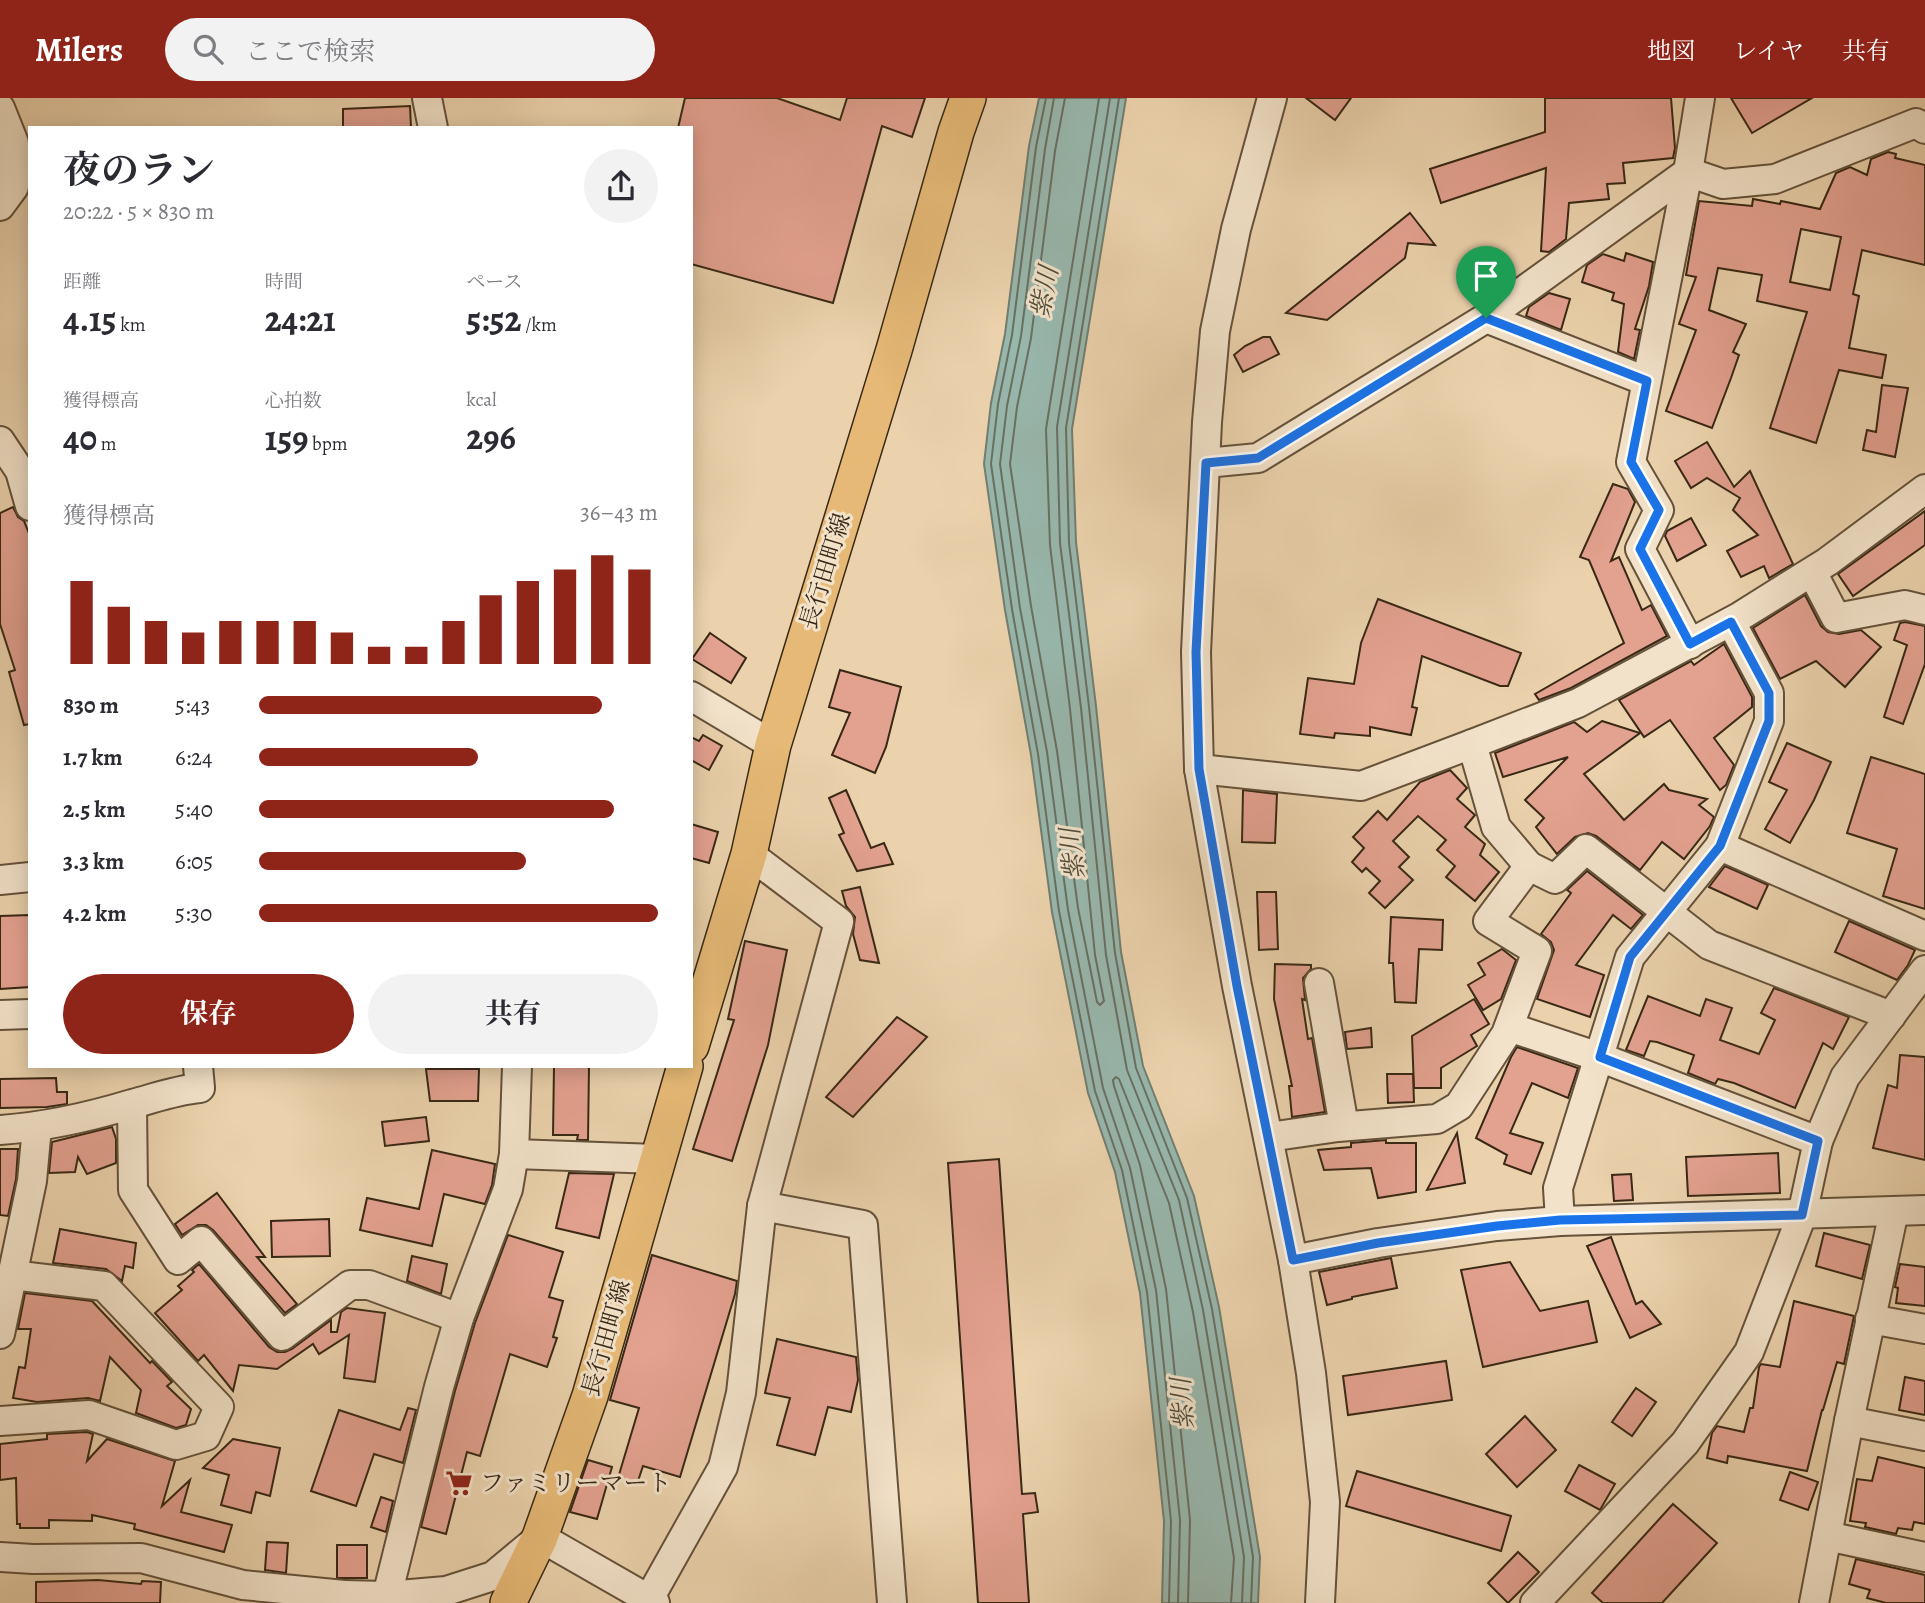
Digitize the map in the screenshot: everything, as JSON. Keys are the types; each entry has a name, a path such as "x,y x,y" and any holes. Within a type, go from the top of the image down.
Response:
{"main road":[{"name":"長行田町線","path":"693,1039 750,854 773,746 968,98"},
{"name":"長行田町線","path":"508,1603 540,1537 590,1396 684,1068"}],"street":[{"path":"1272,98 1236,229 1215,331 1207,422 1196,652 1199,769 1237,986 1293,1260 1311,1374 1325,1502 1320,1603"},
{"path":"1690,644 1640,549 1659,510 1631,462 1700,98"},
{"path":"426,99 433,126"},
{"path":"0,108 14,143 14,187 0,206"},
{"path":"1688,172 1723,184 1775,179 1916,123 1925,129"},
{"path":"1206,463 1258,458 1486,318 1688,172"},
{"path":"1486,318 1647,381"},
{"path":"0,441 25,468 28,491"},
{"path":"1199,769 1361,786 1472,744 1578,703 1731,622 1812,572 1925,489"},
{"path":"1812,572 1836,618 1905,605 1925,610"},
{"path":"1560,1220 1558,1188 1630,957 1720,846 1769,721 1769,693 1731,622"},
{"path":"693,697 773,746"},
{"path":"1472,744 1496,827 1529,866 1555,880 1586,849 1709,945 1891,1016"},
{"path":"1720,846 1925,936"},
{"path":"0,1557 141,1558 243,1585 338,1599 446,1591 492,1576 540,1537 652,1601 723,1467 741,1393 762,1206 839,922 750,854"},
{"path":"1269,1137 1344,1126 1437,1119 1459,1106 1509,1027 1537,951 1488,921 1529,866"},
{"path":"0,880 28,877"},
{"path":"1543,1600 1685,1443 1749,1352 1802,1215 1818,1141 1845,1077 1925,970"},
{"path":"1318,983 1344,1126"},
{"path":"0,1015 28,1014"},
{"path":"1509,1027 1600,1057 1818,1141"},
{"path":"0,1130 37,1127 132,1105 177,1090 200,1088 198,1068"},
{"path":"387,1596 459,1318 508,1189 514,1154 517,1068"},
{"path":"132,1105 133,1190 178,1260 201,1241 282,1336 350,1285 369,1285 459,1318"},
{"path":"0,1334 12,1275 11,1235 32,1181 37,1127"},
{"path":"514,1154 657,1159"},
{"path":"762,1206 863,1225 892,1603"},
{"path":"1293,1260 1378,1243 1560,1220 1925,1210"},
{"path":"1814,1603 1894,1211"},
{"path":"0,1421 89,1415 176,1445 206,1436 219,1407 104,1286 12,1275"},
{"path":"1870,1319 1925,1329"},
{"path":"1849,1421 1925,1436"},
{"path":"1827,1536 1925,1557"}],"water":[{"name":"紫川","path":"1039,98 1126,98 1072,429 1076,542 1121,952 1143,1066 1194,1196 1219,1307 1260,1557 1258,1603 1162,1603 1164,1521 1140,1293 1115,1172 1088,1093 1052,912 1031,755 1005,610 984,464 991,403 1005,334 1029,146"}],"building":[{"path":"685,98 777,98 840,120 847,98 925,98 912,137 882,126 833,303 693,265 693,126 678,126"},
{"path":"1306,98 1351,98 1335,120"},
{"path":"1545,98 1671,98 1675,148 1673,158 1623,163 1625,183 1607,184 1609,199 1569,203 1566,239 1549,252 1541,251 1546,168 1441,203 1430,169 1545,132"},
{"path":"1731,98 1812,98 1752,133"},
{"path":"410,106 411,126 343,126 343,109"},
{"path":"1888,152 1896,154 1895,158 1925,165 1925,265 1862,250 1853,294 1859,296 1849,348 1886,355 1882,378 1839,370 1816,443 1770,428 1807,312 1757,301 1762,275 1718,268 1709,310 1746,324 1733,352 1739,355 1731,378 1712,428 1666,411 1696,330 1679,324 1696,277 1686,275 1699,201 1752,206 1753,199 1780,204 1781,201 1820,209 1836,173 1850,167 1867,175 1871,159","holes":["1801,229 1841,237 1830,290 1790,282"]},
{"path":"1410,213 1435,245 1408,243 1405,258 1327,320 1286,313"},
{"path":"1626,253 1653,262 1649,286 1635,329 1640,330 1634,359 1618,352 1624,304 1612,300 1614,293 1582,282 1587,265 1603,254 1624,261"},
{"path":"1549,293 1570,299 1561,330 1526,316 1529,307"},
{"path":"1263,337 1270,337 1279,354 1243,372 1234,355"},
{"path":"1882,385 1908,388 1895,457 1863,450 1867,430 1876,432"},
{"path":"1707,442 1734,487 1750,471 1793,564 1769,578 1764,566 1741,577 1727,551 1758,535 1733,510 1740,498 1707,478 1691,488 1675,461"},
{"path":"1613,484 1628,489 1635,502 1611,561 1619,557 1642,610 1651,605 1667,636 1571,688 1539,700 1535,694 1624,643 1589,560 1580,557"},
{"path":"13,507 28,531 28,724 24,725 9,672 15,670 0,624 0,513"},
{"path":"1925,511 1925,545 1853,596 1838,574"},
{"path":"1691,518 1706,545 1677,561 1665,536 1667,531"},
{"path":"1805,595 1821,626 1828,632 1839,634 1861,630 1881,647 1845,687 1816,661 1780,679 1753,628"},
{"path":"1378,599 1521,653 1508,686 1500,686 1422,656 1412,707 1417,708 1411,735 1370,727 1370,736 1335,733 1334,738 1300,734 1308,678 1354,684 1361,643"},
{"path":"1900,623 1925,626 1925,664 1903,724 1884,717 1907,645 1894,640"},
{"path":"710,633 746,658 731,683 693,658"},
{"path":"1724,644 1752,697 1752,707 1714,738 1734,765 1726,785 1720,790 1670,720 1644,737 1619,700 1691,661 1694,665"},
{"path":"840,670 901,687 886,747 875,773 832,755 850,713 829,707"},
{"path":"1602,721 1640,733 1584,774 1624,820 1664,784 1669,790 1707,799 1699,805 1714,817 1684,859 1662,842 1640,870 1596,836 1588,833 1575,837 1557,854 1536,827 1544,818 1525,800 1568,757 1503,777 1495,753 1574,722 1587,732"},
{"path":"703,735 722,746 709,770 693,761 693,738 699,741"},
{"path":"1787,743 1831,762 1790,843 1765,829 1787,790 1769,782"},
{"path":"1871,757 1925,774 1925,909 1883,896 1897,849 1847,833"},
{"path":"1450,770 1467,788 1457,799 1475,815 1465,827 1485,844 1480,855 1499,872 1475,901 1446,877 1455,866 1437,850 1446,840 1418,816 1393,841 1409,857 1399,867 1413,880 1385,908 1369,893 1380,881 1366,868 1362,872 1352,862 1364,848 1353,837 1378,811 1387,820 1420,782"},
{"path":"846,790 871,848 884,843 893,864 857,871 839,835 844,833 829,798"},
{"path":"1243,790 1277,794 1275,843 1242,842"},
{"path":"693,825 718,832 709,863 693,859"},
{"path":"1725,866 1768,885 1757,909 1709,887"},
{"path":"1587,871 1643,915 1631,929 1613,915 1576,965 1604,975 1590,1017 1537,999 1554,950 1551,942 1541,934 1571,893 1567,890"},
{"path":"860,887 879,963 860,960 853,934 855,917 846,906 842,891"},
{"path":"1257,892 1276,892 1278,949 1259,950"},
{"path":"28,915 28,987 0,989 0,916"},
{"path":"1391,917 1443,920 1442,950 1419,949 1416,1003 1395,1002 1393,963 1389,963"},
{"path":"1849,921 1915,950 1897,980 1835,952"},
{"path":"745,941 787,950 768,1045 732,1161 693,1149 734,1020 728,1019"},
{"path":"1502,949 1516,960 1501,999 1483,1010 1468,985 1485,975 1478,963"},
{"path":"1275,964 1311,965 1303,978 1305,1000 1302,999 1325,1112 1292,1117 1289,1086 1292,1086 1274,999"},
{"path":"1774,988 1849,1017 1833,1049 1823,1043 1795,1108 1734,1083 1718,1079 1715,1084 1688,1073 1694,1055 1657,1042 1650,1041 1644,1056 1626,1050 1648,996 1700,1016 1706,999 1732,1008 1720,1040 1759,1054 1775,1020 1761,1013"},
{"path":"1474,999 1489,1024 1471,1035 1477,1046 1441,1068 1441,1088 1414,1088 1412,1036"},
{"path":"897,1017 927,1037 853,1117 826,1097"},
{"path":"1371,1028 1372,1047 1347,1049 1345,1032"},
{"path":"1517,1047 1578,1068 1568,1098 1532,1083 1510,1133 1543,1143 1531,1174 1504,1164 1507,1155 1476,1138"},
{"path":"1900,1055 1925,1057 1925,1160 1873,1148 1888,1085 1897,1088"},
{"path":"554,1068 589,1068 588,1140 577,1140 578,1135 553,1135"},
{"path":"426,1069 479,1069 478,1101 430,1101"},
{"path":"1387,1074 1413,1074 1414,1102 1388,1103"},
{"path":"56,1078 57,1092 67,1092 67,1104 0,1108 0,1079"},
{"path":"426,1117 429,1141 385,1146 382,1122"},
{"path":"112,1127 116,1139 116,1163 87,1174 78,1157 75,1172 49,1173 52,1142"},
{"path":"1457,1133 1465,1183 1427,1190"},
{"path":"1386,1140 1386,1143 1416,1143 1416,1192 1378,1198 1371,1168 1324,1170 1318,1150 1351,1147 1351,1143"},
{"path":"0,1149 18,1149 16,1179 8,1216 0,1215"},
{"path":"432,1150 495,1164 492,1185 485,1204 444,1194 432,1246 360,1230 367,1198 419,1209"},
{"path":"1778,1153 1780,1193 1688,1196 1686,1157"},
{"path":"999,1159 1022,1494 1035,1493 1038,1512 1023,1514 1029,1603 978,1603 948,1163"},
{"path":"569,1173 614,1174 599,1238 556,1228"},
{"path":"1631,1174 1633,1200 1614,1201 1612,1175"},
{"path":"217,1193 265,1257 257,1257 297,1304 285,1313 213,1230 206,1225 198,1225 182,1235 175,1224"},
{"path":"329,1219 330,1256 272,1257 271,1221"},
{"path":"60,1229 136,1243 133,1268 125,1266 122,1281 106,1269 53,1263"},
{"path":"1824,1233 1870,1245 1862,1279 1816,1266"},
{"path":"508,1235 563,1252 549,1297 563,1301 553,1337 557,1338 547,1367 510,1354 480,1456 467,1452 446,1534 421,1527 475,1323"},
{"path":"1611,1237 1636,1304 1642,1301 1661,1324 1630,1338 1587,1246"},
{"path":"652,1255 737,1281 680,1477 643,1466 637,1484 618,1478 639,1408 610,1400"},
{"path":"412,1256 447,1264 441,1294 407,1281"},
{"path":"1391,1258 1397,1288 1327,1305 1319,1272"},
{"path":"1510,1262 1540,1311 1588,1301 1597,1342 1483,1367 1461,1270"},
{"path":"199,1264 269,1347 277,1352 292,1349 331,1320 331,1332 337,1332 341,1312 347,1308 385,1313 375,1382 344,1378 349,1335 319,1354 313,1344 277,1369 239,1365 233,1391 204,1355 198,1361 155,1313 182,1290 178,1286"},
{"path":"1900,1264 1925,1267 1925,1306 1896,1303 1898,1288 1895,1287"},
{"path":"25,1293 92,1301 150,1363 152,1361 172,1382 167,1386 191,1409 186,1425 176,1428 136,1413 141,1390 110,1357 100,1401 88,1398 37,1402 13,1398 19,1367 25,1368 31,1329 18,1329"},
{"path":"1794,1301 1854,1316 1844,1364 1837,1362 1807,1471 1728,1456 1727,1463 1707,1458 1712,1433 1717,1426 1744,1432 1750,1408 1753,1408 1759,1367 1761,1364 1780,1367"},
{"path":"777,1339 856,1357 858,1380 851,1412 828,1407 815,1455 777,1445 790,1398 765,1393"},
{"path":"1446,1361 1452,1400 1348,1415 1343,1376"},
{"path":"1905,1377 1925,1381 1925,1415 1899,1410"},
{"path":"1636,1388 1656,1402 1632,1436 1612,1422"},
{"path":"408,1408 416,1410 403,1463 374,1454 356,1506 311,1491 339,1410 400,1430"},
{"path":"1525,1416 1556,1450 1517,1487 1486,1454"},
{"path":"47,1434 93,1434 87,1461 107,1439 175,1461 162,1506 190,1480 181,1512 232,1525 224,1552 134,1529 135,1524 92,1515 92,1521 49,1520 49,1528 20,1528 20,1524 17,1524 16,1478 0,1480 0,1444 47,1439"},
{"path":"233,1439 280,1448 270,1496 256,1492 251,1513 221,1505 229,1475 203,1468"},
{"path":"1878,1457 1925,1468 1925,1524 1914,1522 1912,1530 1898,1528 1896,1534 1865,1527 1866,1523 1850,1521 1857,1479 1872,1481"},
{"path":"588,1460 612,1467 597,1519 570,1512"},
{"path":"1579,1465 1615,1484 1600,1510 1565,1491"},
{"path":"1357,1471 1511,1516 1501,1551 1346,1506"},
{"path":"1790,1472 1818,1482 1808,1510 1780,1500"},
{"path":"381,1497 393,1501 386,1532 371,1527"},
{"path":"1673,1504 1717,1543 1662,1603 1603,1603 1592,1593"},
{"path":"267,1542 288,1543 286,1573 265,1570"},
{"path":"337,1545 367,1545 367,1578 337,1578"},
{"path":"1518,1552 1539,1572 1508,1603 1488,1583"},
{"path":"1856,1559 1925,1575 1925,1603 1886,1603 1867,1598 1870,1590 1849,1584"},
{"path":"98,1580 141,1584 142,1581 161,1582 160,1603 36,1603 36,1582"}],"place":[{"name":"ファミリーマート","path":"459,1483"}],"route":[{"path":"1486,318 1647,381 1631,462 1659,510 1640,549 1690,644 1731,622 1769,693 1769,721 1720,846 1630,957 1600,1057 1818,1141 1802,1215 1560,1220 1378,1243 1293,1260 1237,986 1199,769 1196,652 1206,463 1258,458 1486,318"}]}
